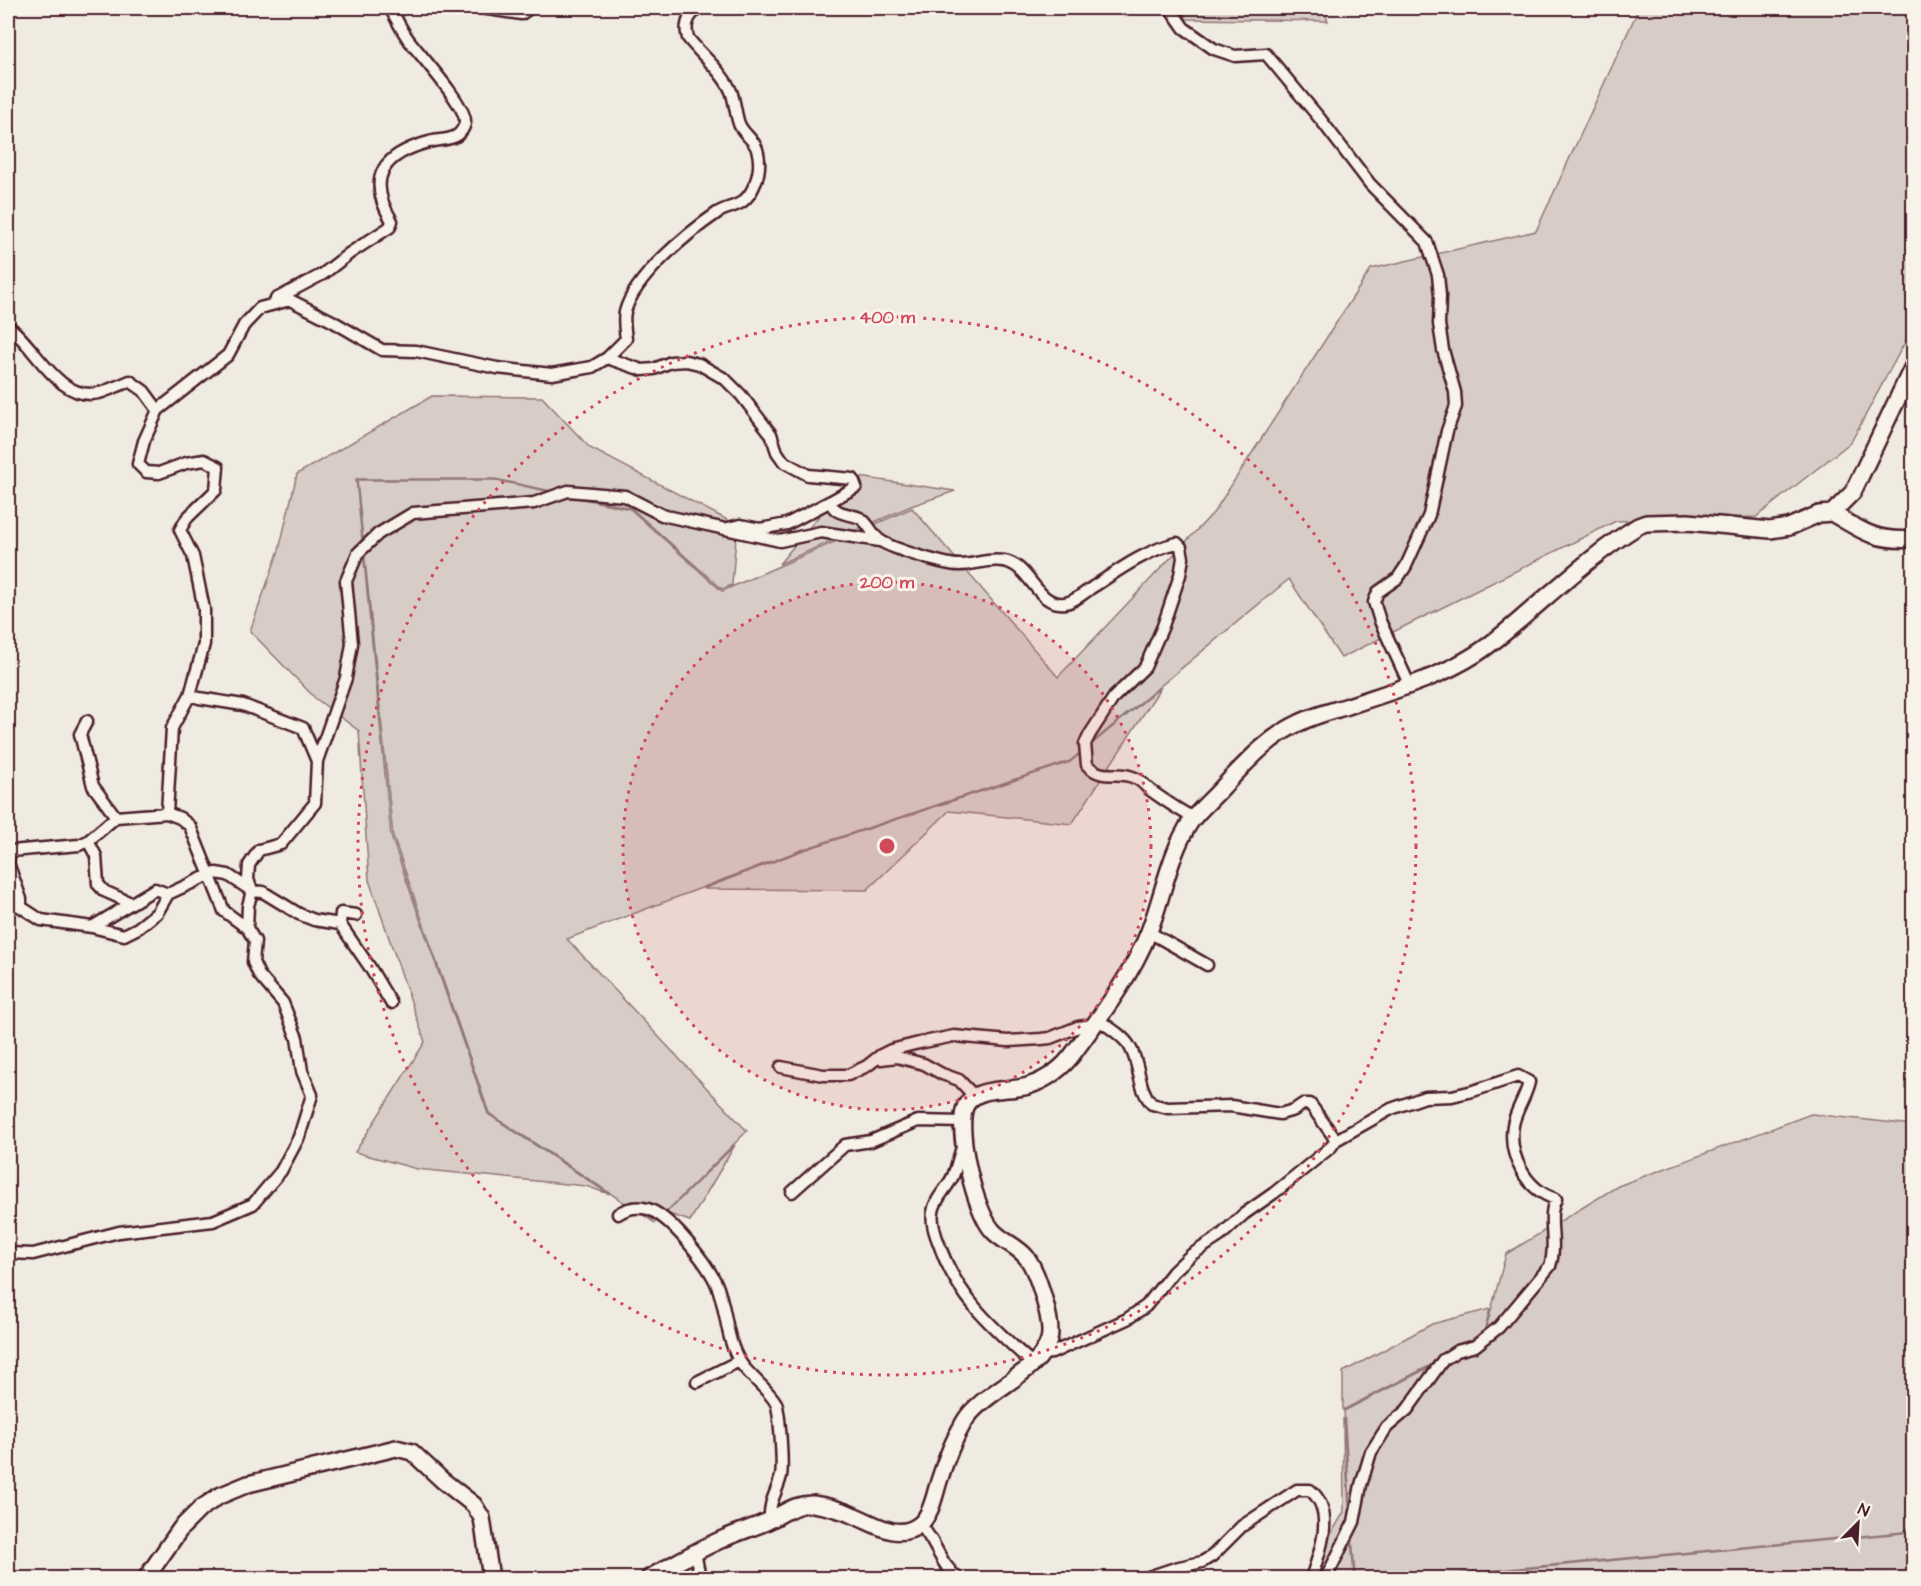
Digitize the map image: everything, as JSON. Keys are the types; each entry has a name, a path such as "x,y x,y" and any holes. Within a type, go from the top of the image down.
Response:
{"street":[{"path":"481,8 521,14 530,8"},
{"path":"260,308 290,300 382,350 416,351 497,368 552,374 592,367 607,358 626,339 624,315 638,284 674,248 718,212 741,202 752,191 755,182 759,163 757,148 739,126 737,110 730,89 688,38 685,28 688,20 699,8"},
{"path":"1170,8 1184,28 1214,49 1235,56 1266,54 1322,120 1370,184 1427,242 1437,275 1440,296 1439,324 1443,350 1455,392 1456,406 1447,430 1429,515 1406,566 1398,578 1378,592 1374,602 1380,621 1410,686"},
{"path":"167,813 172,728 190,695 204,644 204,609 193,556 180,530 187,518 216,490 218,467 204,460 159,473 146,472 138,464 144,441 158,410 228,355 244,325 260,308 323,274 390,226 392,221 379,193 379,179 384,167 397,154 411,147 459,135 465,122 464,113 407,38 392,9"},
{"path":"8,326 16,332 48,370 71,390 97,393 130,381 144,391 158,410"},
{"path":"607,358 642,370 687,360 699,364 719,375 741,395 771,434 777,452 784,462 808,475 846,477 856,482 856,487 787,524 760,529 740,525 722,530"},
{"path":"1832,513 1853,492 1914,364"},
{"path":"247,928 248,906 252,891 248,879 249,865 259,850 281,844 315,803 317,761 346,678 352,644 346,581 358,553 378,534 412,513 534,503 568,491 625,496 662,515 780,542 821,532 881,541 941,563 961,565 984,560 1013,563 1023,570 1037,590 1054,602 1067,603 1131,564 1168,545 1177,543 1181,547 1183,558 1180,575 1145,667 1114,697 1085,744 1087,765 1094,772 1107,776 1119,774 1137,778 1174,807 1194,818"},
{"path":"831,501 834,510 863,519 881,541"},
{"path":"649,1578 695,1552 770,1520 790,1508 806,1504 840,1510 886,1530 904,1530 920,1525 927,1514 945,1465 967,1417 982,1401 1011,1382 1037,1358 1049,1341 1051,1329 1034,1270 1025,1255 998,1236 988,1225 972,1184 963,1122 965,1107 974,1096 986,1092 1018,1089 1045,1078 1069,1058 1126,976 1149,932 1179,844 1194,818 1253,756 1290,728 1313,717 1410,686 1444,672 1487,647 1579,570 1638,526 1646,523 1688,522 1770,530 1789,526 1819,514 1832,513 1870,535 1887,538 1914,538"},
{"path":"190,695 243,705 303,728 317,761"},
{"path":"87,721 80,734 93,786 116,817"},
{"path":"8,1253 33,1254 119,1232 213,1221 253,1204 281,1171 299,1137 312,1095 302,1071 297,1038 283,1003 259,975 253,962 255,941 247,928 224,911 190,826 180,818 167,813 116,817 88,841 79,845 11,851 8,862 21,899 21,907"},
{"path":"88,841 96,856 98,884 104,891 131,903"},
{"path":"8,901 41,920 92,927 124,935 138,928 157,913 168,894 208,874 216,873 228,875 252,891 263,892 299,914 314,920 340,924"},
{"path":"92,927 154,889 168,894"},
{"path":"356,915 341,913 340,924 391,1003"},
{"path":"1149,932 1207,965"},
{"path":"781,1067 842,1076 855,1073 881,1055 904,1046 954,1036 1008,1041 1050,1038 1095,1022"},
{"path":"1095,1022 1128,1044 1142,1090 1152,1104 1168,1108 1231,1106 1280,1114 1294,1110 1303,1104 1310,1104 1336,1140"},
{"path":"872,1062 897,1057 924,1064 959,1080 974,1096"},
{"path":"1037,1358 1127,1319 1146,1306 1173,1272 1191,1255 1220,1236 1336,1140 1391,1109 1425,1097 1452,1096 1473,1092 1518,1076 1530,1082 1527,1093 1519,1106 1513,1127 1514,1148 1528,1183 1544,1196 1556,1199 1552,1206 1554,1255 1550,1266 1499,1327 1476,1346 1457,1351 1443,1360 1407,1410 1387,1427 1371,1452 1361,1485 1354,1522 1326,1578"},
{"path":"792,1192 845,1145 871,1141 918,1121 963,1122"},
{"path":"965,1141 954,1174 934,1205 933,1227 952,1276 974,1307 990,1324 1037,1358"},
{"path":"618,1214 628,1208 647,1209 657,1214 680,1234 701,1258 715,1282 727,1328 739,1361 776,1404 782,1462 781,1476 769,1504 770,1520"},
{"path":"697,1382 739,1361"},
{"path":"146,1578 181,1528 200,1509 219,1496 248,1484 396,1448 412,1452 474,1505 482,1518 491,1578"},
{"path":"1145,1578 1202,1562 1212,1556 1242,1526 1297,1491 1310,1490 1317,1496 1324,1528 1323,1542 1311,1578"},
{"path":"920,1525 927,1532 951,1573 957,1578"},
{"path":"695,1552 700,1578"}],"shaded area":[{"path":"1182,8 1323,8 1328,21 1186,19"},
{"path":"1639,8 1913,8 1913,327 1851,442 1756,517 1616,521 1341,658 1289,579 1070,761 801,850 567,939 747,1131 655,1223 489,1113 393,836 357,480 495,480 630,509 722,591 912,508 1058,677 1214,512 1371,269 1536,231"},
{"path":"432,396 542,397 590,448 737,525 732,585 722,589 631,508 495,479 356,479 391,836 488,1114 609,1194 586,1186 417,1169 355,1152 425,1042 369,880 359,731 315,698 250,631 279,550 297,474"},
{"path":"852,476 955,491 911,506 779,564"},
{"path":"1161,687 1072,824 949,811 867,890 703,889 801,851 1070,762"},
{"path":"1811,1114 1913,1125 1914,1524 1903,1532 1413,1578 1355,1578 1344,1411 1483,1340 1506,1254 1618,1186"},
{"path":"735,1145 690,1221 666,1213"},
{"path":"1490,1309 1482,1339 1343,1410 1343,1372 1432,1324"},
{"path":"1343,1418 1354,1578 1305,1578 1344,1512"},
{"path":"1913,1526 1913,1578 1426,1578 1903,1533"}]}
